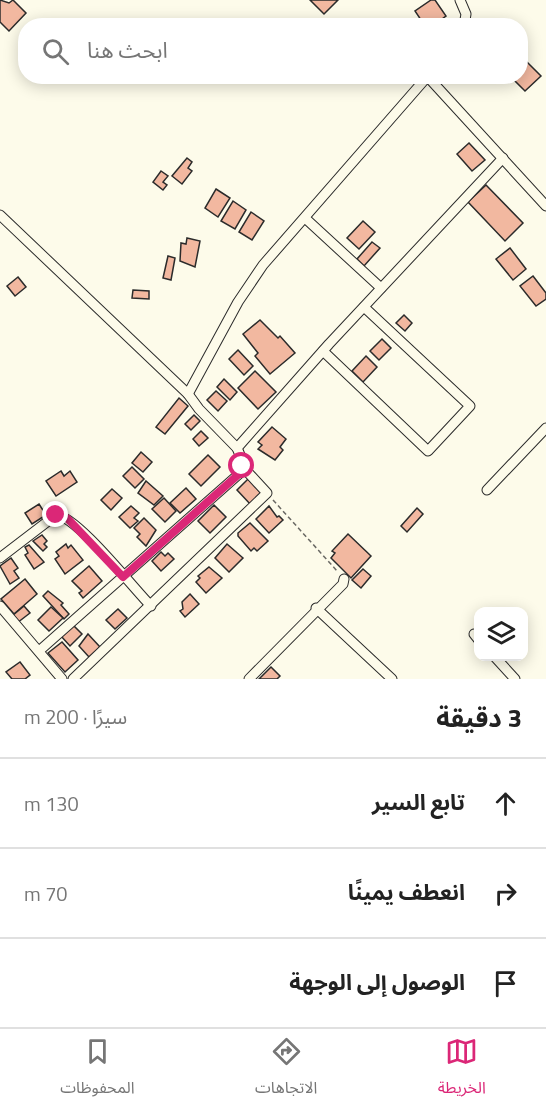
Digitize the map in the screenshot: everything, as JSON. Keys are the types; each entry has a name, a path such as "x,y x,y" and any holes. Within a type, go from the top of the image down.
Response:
{"street":[{"path":"460,0 465,18"},
{"path":"188,394 238,302 263,265 424,84"},
{"path":"435,84 546,206"},
{"path":"237,448 323,351 503,158"},
{"path":"0,214 188,394 242,456 239,474 39,651"},
{"path":"305,218 381,288"},
{"path":"323,351 428,451 470,406 364,307"},
{"path":"487,490 546,428"},
{"path":"73,679 267,493 242,466"},
{"path":"0,558 59,514 67,518 97,546 151,606"},
{"path":"249,679 316,608 343,584 344,579"},
{"path":"0,606 62,679"},
{"path":"316,608 392,679"},
{"path":"498,661 515,679"}],"path":[{"path":"267,493 344,579"}],"building":[{"path":"0,0 9,3 13,0 26,13 18,18 18,21 9,31 0,22"},
{"path":"310,0 338,0 324,14"},
{"path":"431,0 435,0 446,16 420,18 415,11"},
{"path":"528,63 541,76 525,91 518,84 528,84"},
{"path":"469,143 485,160 472,171 457,154"},
{"path":"187,158 192,162 188,168 192,171 182,184 172,176"},
{"path":"161,171 168,176 163,182 167,185 163,190 153,182"},
{"path":"486,185 523,223 505,241 468,202"},
{"path":"216,189 230,198 218,217 205,208"},
{"path":"233,201 246,210 235,229 221,221"},
{"path":"251,212 264,221 252,240 239,232"},
{"path":"363,221 375,232 359,249 347,238"},
{"path":"187,238 200,241 195,267 180,261 181,243 186,244"},
{"path":"372,242 380,248 364,266 357,259"},
{"path":"510,248 526,269 513,280 496,259"},
{"path":"168,256 175,258 171,280 163,278"},
{"path":"533,276 546,293 546,299 536,306 520,286"},
{"path":"18,277 26,287 15,296 7,286"},
{"path":"133,290 149,291 149,299 132,298"},
{"path":"404,315 412,323 405,331 396,323"},
{"path":"260,320 278,338 280,336 295,353 270,374 255,356 258,353 243,334"},
{"path":"382,339 391,348 379,360 370,351"},
{"path":"238,350 253,366 244,375 229,359"},
{"path":"366,356 377,367 363,382 352,371"},
{"path":"255,371 276,392 258,409 238,388"},
{"path":"224,379 237,392 230,400 217,387"},
{"path":"216,391 227,401 218,411 207,400"},
{"path":"179,398 188,406 165,434 156,427"},
{"path":"194,415 200,421 191,430 185,424"},
{"path":"272,427 286,439 280,447 283,450 275,460 258,449 262,445 258,442"},
{"path":"201,431 208,438 199,446 193,439"},
{"path":"141,452 152,462 143,472 132,463"},
{"path":"208,455 220,467 201,486 189,474"},
{"path":"132,467 144,479 135,488 123,476"},
{"path":"61,471 64,476 70,471 77,482 56,496 46,481"},
{"path":"248,479 262,494 251,505 237,490"},
{"path":"146,481 163,496 154,505 138,493"},
{"path":"186,488 196,499 180,513 170,503"},
{"path":"112,489 122,498 111,510 101,500"},
{"path":"164,498 176,511 165,522 152,509"},
{"path":"39,504 46,515 32,524 25,513"},
{"path":"214,505 226,517 210,533 198,521"},
{"path":"131,506 139,513 134,518 138,521 130,528 119,517"},
{"path":"269,506 277,517 283,520 269,533 256,519"},
{"path":"417,508 423,514 407,532 401,526"},
{"path":"144,518 156,530 146,546 137,537 140,534 134,528"},
{"path":"250,523 268,541 257,551 254,548 251,551 238,536 238,533"},
{"path":"348,534 371,556 351,578 331,558 335,553 332,551"},
{"path":"42,535 47,541 44,544 47,547 43,551 33,541"},
{"path":"66,544 68,548 71,545 83,560 65,574 55,559 59,556 56,552"},
{"path":"227,544 243,558 229,572 215,558"},
{"path":"29,545 44,562 34,569 25,555 28,553 25,547"},
{"path":"161,552 165,556 168,553 174,559 161,571 152,561"},
{"path":"11,558 18,568 14,571 19,578 10,584 0,566"},
{"path":"89,566 102,581 83,598 79,593 82,591 72,581"},
{"path":"209,567 222,578 206,593 196,582 200,578 198,576"},
{"path":"363,569 371,576 361,588 352,580"},
{"path":"25,579 37,594 14,614 1,599"},
{"path":"48,591 63,603 61,605 69,614 64,619 43,596"},
{"path":"190,594 199,604 185,617 180,611 183,609 182,602"},
{"path":"24,606 30,613 17,623 12,616"},
{"path":"51,607 63,618 49,631 38,620"},
{"path":"118,609 127,618 115,629 106,620"},
{"path":"73,625 82,634 70,646 61,636"},
{"path":"88,634 100,647 89,657 79,646"},
{"path":"62,642 78,660 65,672 48,653"},
{"path":"20,662 30,675 25,679 12,679 6,672"},
{"path":"271,667 280,676 277,679 259,679"}],"route":[{"path":"56,515 67,518 97,546 123,577 239,474 242,466"}]}
